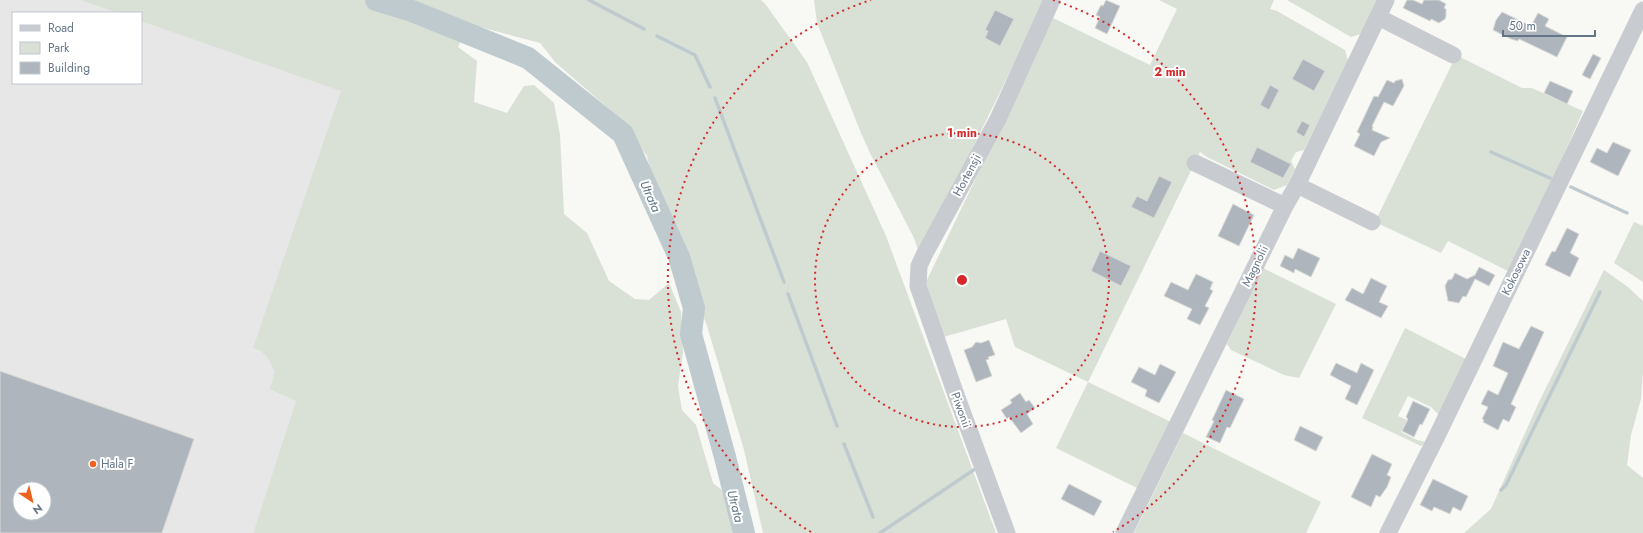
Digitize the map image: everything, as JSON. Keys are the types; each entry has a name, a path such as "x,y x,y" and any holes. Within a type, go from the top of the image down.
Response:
{"street":[{"name":"Hortensji","path":"918,286 920,266 924,255 998,119 1052,0"},
{"name":"Magnolii","path":"1124,533 1285,206 1297,185 1386,0"},
{"name":"Kokosowa","path":"1388,533 1440,430 1643,10"},
{"path":"1378,17 1453,55"},
{"path":"1195,163 1285,206"},
{"path":"1297,185 1372,222"},
{"name":"Piwonii","path":"918,286 1007,533"}],"shaded area":[{"path":"0,0 332,0 417,32 253,533 0,533"}],"green space":[{"path":"81,0 761,0 807,62 886,236 996,533 763,533 744,450 707,326 652,179 647,156 615,114 556,63 540,43 469,24 458,47 477,61 474,102 507,113 524,86 534,85 554,103 560,135 564,214 587,233 609,281 635,299 649,300 669,283 681,312 683,352 678,386 682,410 696,425 713,483 724,492 733,533 253,533 296,401 270,389 275,372 264,354 253,348 341,91 142,21 142,12 115,12"},
{"path":"814,0 1045,0 920,256 914,238 861,133 817,23"},
{"path":"1159,0 1274,0 1270,9 1277,11 1345,50 1348,61 1304,150 1296,152 1291,161 1295,169 1287,185 1274,190 1207,157 1200,152 1088,382 1015,347 1006,319 940,338 926,282 1053,18 1150,65 1177,9"},
{"path":"1287,0 1378,0 1361,34 1351,37"},
{"path":"1458,56 1522,88 1532,88 1583,111 1551,183 1508,271 1448,241 1441,253 1375,222 1452,64"},
{"path":"1634,222 1643,226 1643,282 1614,263"},
{"path":"1263,268 1336,304 1299,378 1284,375 1231,350 1227,344"},
{"path":"1604,270 1628,287 1643,301 1643,371 1641,399 1631,435 1627,465 1643,478 1643,533 1464,533 1491,509 1538,404"},
{"path":"1405,328 1466,359 1439,415 1431,407 1408,396 1398,416 1407,420 1401,432 1417,440 1426,442 1421,446 1362,418"},
{"path":"1088,382 1171,422 1139,489 1056,448"},
{"path":"1183,433 1321,502 1306,533 1134,533"}],"building":[{"path":"1106,0 1120,6 1107,34 1095,28 1100,17 1096,15 1101,5 1103,6"},
{"path":"1407,0 1413,0 1422,4 1424,0 1439,0 1446,4 1444,8 1446,9 1445,19 1439,23 1431,19 1430,21 1403,8"},
{"path":"995,10 1014,19 1000,46 985,38 988,31 985,30"},
{"path":"1502,12 1531,26 1538,13 1549,19 1545,26 1567,37 1557,57 1519,39 1518,41 1511,39 1493,30 1496,20"},
{"path":"1593,54 1601,58 1590,79 1582,75"},
{"path":"1303,59 1325,71 1314,91 1292,79"},
{"path":"1402,79 1404,86 1393,106 1384,102 1372,126 1372,130 1390,138 1381,142 1374,156 1354,146 1360,134 1357,132 1374,96 1378,97 1387,80 1394,83 1395,81"},
{"path":"1550,81 1573,91 1567,104 1544,93"},
{"path":"1270,85 1279,90 1269,110 1260,105"},
{"path":"1302,121 1310,125 1304,137 1296,132"},
{"path":"1613,142 1631,150 1618,176 1590,162 1597,148 1607,153"},
{"path":"1257,147 1291,164 1283,178 1250,162"},
{"path":"1159,176 1172,182 1154,218 1131,207 1137,196 1147,201"},
{"path":"1233,204 1254,215 1239,246 1218,236"},
{"path":"1567,228 1579,234 1570,253 1579,258 1570,277 1545,265 1552,251 1555,252"},
{"path":"1298,248 1320,258 1311,277 1295,269 1294,273 1280,266 1285,255 1293,259"},
{"path":"1100,251 1131,266 1121,286 1091,271"},
{"path":"1479,267 1495,275 1489,286 1475,279 1466,297 1463,296 1459,303 1448,301 1445,286 1448,280 1452,279 1455,273 1467,279 1475,275"},
{"path":"1196,274 1213,282 1210,289 1213,291 1205,306 1209,308 1200,325 1187,319 1192,309 1164,296 1171,282 1188,290"},
{"path":"1371,278 1387,286 1379,302 1388,306 1381,318 1345,300 1352,288 1363,294"},
{"path":"1531,326 1544,332 1511,404 1516,407 1509,422 1503,419 1498,430 1483,422 1484,420 1482,419 1488,407 1481,404 1488,390 1498,395 1508,373 1493,366 1503,342 1519,349"},
{"path":"989,340 995,355 988,357 989,359 986,360 992,376 976,382 964,350 972,347 976,342 981,343"},
{"path":"1336,363 1357,373 1361,363 1374,370 1357,405 1345,399 1351,386 1330,375"},
{"path":"1160,364 1176,372 1159,403 1145,396 1147,390 1131,382 1139,367 1155,375"},
{"name":"Hala F","path":"0,371 194,439 162,533 0,533"},
{"path":"1226,390 1244,399 1230,428 1227,427 1220,443 1206,437"},
{"path":"1020,393 1026,402 1029,400 1035,408 1027,414 1033,424 1021,433 1009,417 1007,419 1001,410 1012,403 1010,400"},
{"path":"1413,401 1430,409 1422,425 1420,424 1414,437 1402,431 1408,419 1406,417"},
{"path":"1300,426 1323,437 1316,451 1294,440"},
{"path":"1372,454 1392,464 1387,475 1391,477 1387,487 1380,497 1376,495 1371,507 1351,497"},
{"path":"1433,479 1468,496 1461,511 1453,507 1450,514 1434,507 1432,511 1420,505"},
{"path":"1069,484 1102,501 1094,516 1061,499"}],"waterway":[{"name":"Utrata","path":"376,0 412,11 528,58 623,134 679,257 694,308 691,334 744,533"},
{"path":"589,0 644,29"},
{"path":"657,36 695,55 710,87"},
{"path":"715,98 784,282"},
{"path":"1491,152 1550,178"},
{"path":"1571,187 1627,213"},
{"path":"1501,490 1506,485 1600,292"},
{"path":"788,294 837,426"},
{"path":"844,444 873,517"},
{"path":"880,533 975,469"}],"place":[{"name":"Hala F","path":"93,464"}]}
